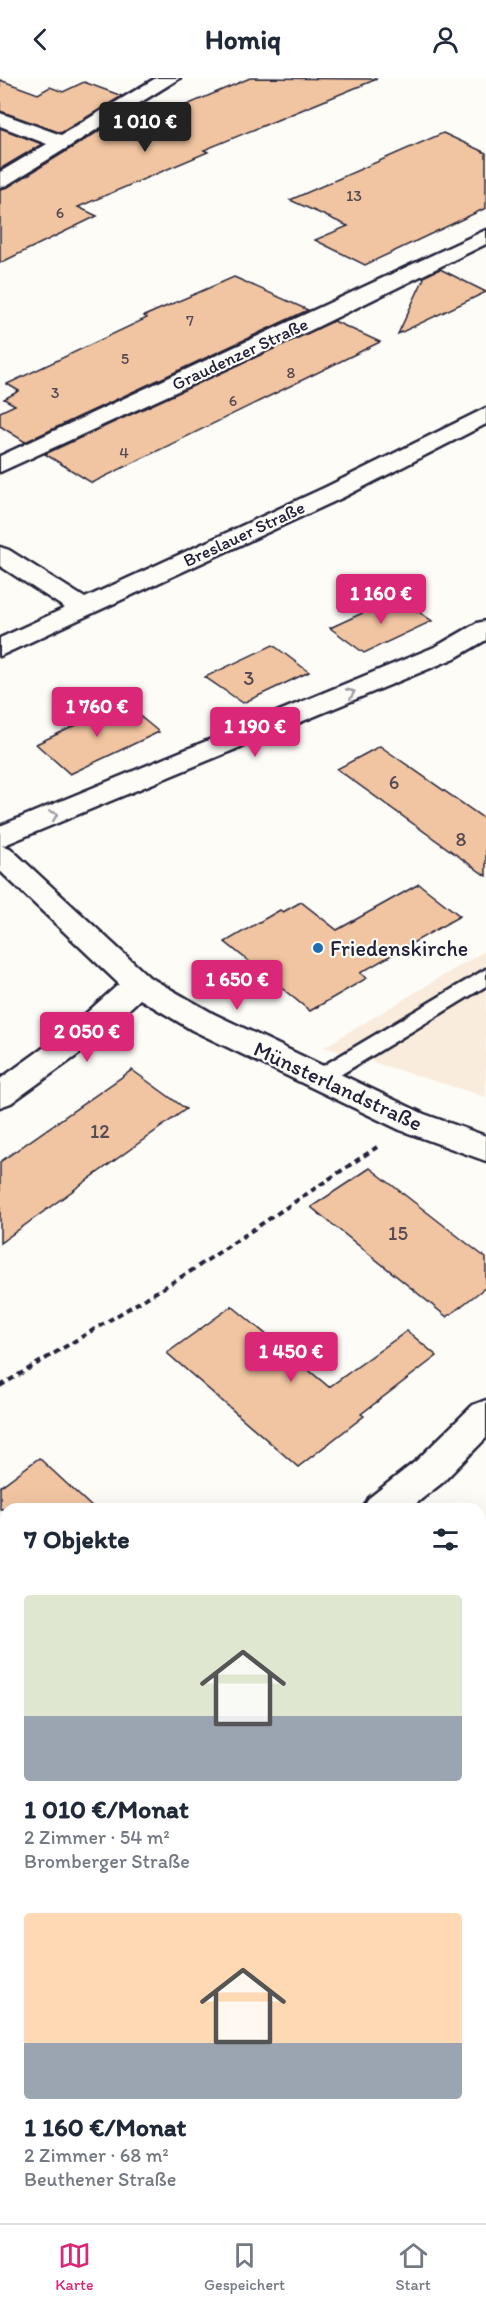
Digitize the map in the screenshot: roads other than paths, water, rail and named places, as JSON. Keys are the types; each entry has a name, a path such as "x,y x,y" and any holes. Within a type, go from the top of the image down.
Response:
{"street":[{"path":"0,181 170,78"},
{"path":"0,119 61,142"},
{"name":"Graudenzer Straße","path":"0,465 483,240"},
{"name":"Breslauer Straße","path":"0,648 335,492 486,415"},
{"path":"0,555 84,609"},
{"path":"0,837 435,657 486,629"},
{"name":"Münsterlandstraße","path":"0,855 138,984 203,1023 412,1122 486,1149"},
{"path":"0,1095 75,1041 138,984"},
{"path":"390,1503 429,1472 486,1416"}],"lane":[{"path":"319,1078 486,975"}],"place":[{"name":"Friedenskirche","path":"318,948"}]}
